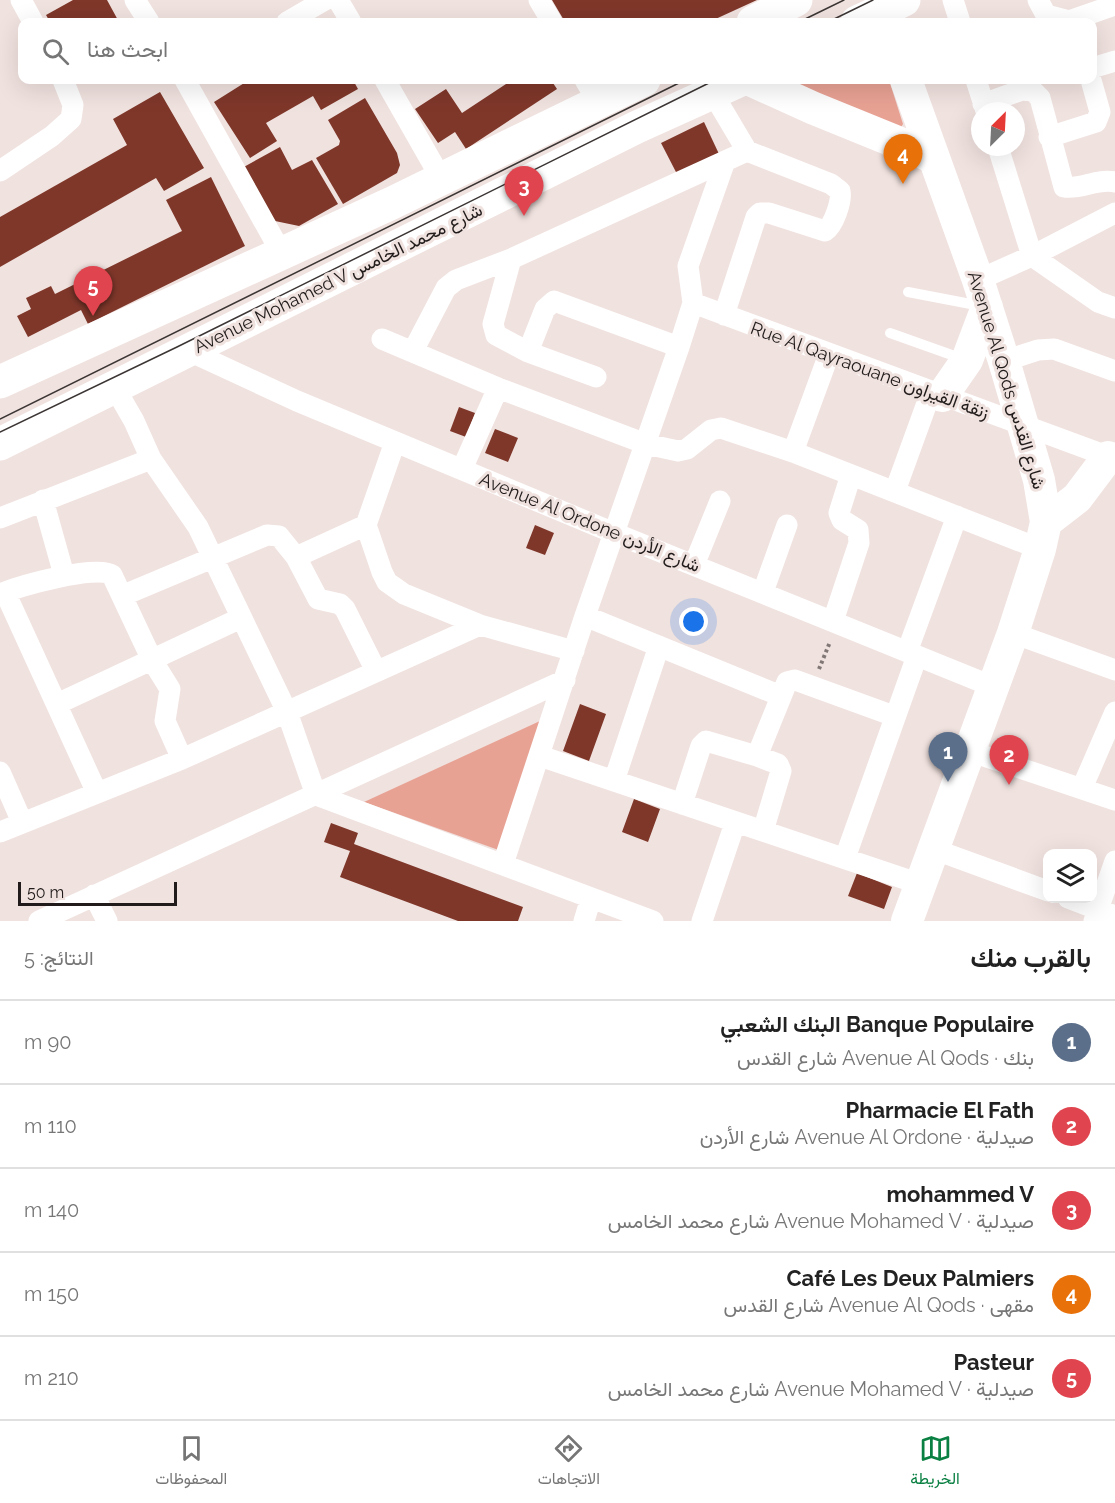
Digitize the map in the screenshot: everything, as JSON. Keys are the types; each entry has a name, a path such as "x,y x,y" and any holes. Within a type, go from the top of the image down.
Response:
{"main road":[{"path":"761,18 796,0"},
{"path":"0,382 441,180 592,91 625,84"},
{"path":"760,84 931,156"},
{"name":"Avenue Mohamed V شارع محمد الخامس","path":"0,444 726,86"}],"street":[{"path":"21,0 31,18"},
{"path":"135,0 146,18"},
{"path":"294,18 325,0"},
{"path":"338,0 349,18"},
{"path":"539,0 550,18"},
{"path":"953,0 959,18"},
{"path":"1038,0 1046,15 1054,18"},
{"path":"1080,18 1115,5"},
{"path":"1097,66 1115,61"},
{"path":"0,171 52,136 71,120 73,105 65,84"},
{"path":"189,84 282,254"},
{"path":"387,84 441,180"},
{"name":"Avenue Al Qods شارع القدس","path":"907,84 1005,361 1039,480 1043,535 994,687 907,921"},
{"path":"977,84 983,102"},
{"path":"1049,137 1096,122 1100,112 1092,84"},
{"path":"726,86 747,151"},
{"path":"996,102 1022,90 1033,91 1040,98 1064,187 1071,188 1104,180 1115,183"},
{"path":"413,351 450,284 511,259 747,151 831,184 840,191 841,196 831,227 825,231 769,213 760,213 756,217 724,315"},
{"path":"1001,156 1032,256 1098,302 1115,308"},
{"path":"503,864 585,616 693,303 688,283 688,266 725,161"},
{"path":"895,491 937,394 967,360 983,294 1032,256 1115,213"},
{"path":"511,259 494,330 501,339 528,352 596,377"},
{"path":"528,352 545,309 554,301 679,347"},
{"name":"Rue Al Qayraouane زنقة القيراون","path":"693,303 1022,427 1111,458"},
{"path":"382,339 498,388 646,444 678,451 687,449 711,429 721,428 793,452 957,516 1043,535 1111,458"},
{"path":"1005,361 1038,350 1054,349 1115,371"},
{"name":"Avenue Al Ordone شارع الأردن","path":"189,351 395,442 994,687"},
{"path":"793,452 829,354"},
{"path":"115,388 134,420 151,459 198,527 214,559 287,712 316,795"},
{"path":"462,469 498,388"},
{"path":"395,442 366,525 382,572 394,588 480,625 574,651"},
{"path":"0,518 151,459"},
{"path":"835,622 859,543 859,533 842,520 839,513 851,475"},
{"path":"43,500 64,575"},
{"path":"694,565 720,501"},
{"path":"845,858 894,716 957,516"},
{"path":"296,557 366,525"},
{"path":"763,592 787,525"},
{"path":"124,595 273,534 283,540 296,557 318,598 345,609 376,670"},
{"path":"97,793 3,593 64,575 106,571 112,575 124,595 152,660 170,689 165,721 182,759"},
{"path":"585,616 781,696"},
{"path":"57,704 241,618"},
{"path":"0,832 182,759 480,625"},
{"path":"1013,633 1115,670"},
{"path":"614,781 658,646"},
{"path":"39,921 565,680"},
{"path":"757,756 785,686 791,680 894,716"},
{"path":"1082,788 1115,712"},
{"path":"682,804 701,746 706,741 757,756 778,764 781,771 763,831"},
{"path":"969,751 1115,800"},
{"path":"540,756 920,884"},
{"path":"0,772 22,822"},
{"path":"316,795 653,921"},
{"path":"702,921 735,822"},
{"path":"933,849 1043,890"},
{"path":"1078,903 1102,915 1115,861"},
{"path":"94,895 106,921"},
{"path":"584,921 591,898"}],"lane":[{"path":"908,292 983,294"},
{"path":"890,333 967,360"}],"path":[{"path":"812,686 835,622"}],"shaded area":[{"path":"890,84 903,124 900,129 797,85"},
{"path":"553,715 507,853 364,802"}],"building":[{"path":"73,0 107,0 117,18 48,18 46,15"},
{"path":"552,0 757,0 718,18 563,18"},
{"path":"243,84 355,84 358,89 321,110 313,96 266,123 277,141 250,158 214,102"},
{"path":"506,84 554,84 557,89 466,149 455,132 438,143 415,109 446,89 462,113"},
{"path":"160,92 204,168 164,191 156,178 0,267 0,217 127,145 113,119"},
{"path":"365,98 397,153 400,165 397,173 343,204 316,158 339,145 340,141 328,120"},
{"path":"704,122 719,154 677,174 661,143"},
{"path":"280,147 292,170 312,160 338,204 299,226 275,221 242,168"},
{"path":"211,177 245,246 88,324 81,310 28,337 17,316 31,309 26,298 51,286 55,294 182,231 166,200"},
{"path":"459,407 475,413 466,437 450,431"},
{"path":"495,429 518,438 508,462 485,453"},
{"path":"535,525 554,533 545,555 526,548"},
{"path":"580,704 606,714 589,761 563,751"},
{"path":"634,799 660,809 648,842 622,832"},
{"path":"331,823 358,833 354,844 523,907 518,921 458,921 340,877 350,851 324,842"},
{"path":"857,873 892,887 884,909 848,896"}],"tram line":[{"path":"807,18 844,0"},
{"path":"836,18 873,0"},
{"path":"0,419 677,84"},
{"path":"0,432 177,347 707,84"}],"place":[{"name":"Café Les Deux Palmiers","path":"903,184"},
{"name":"mohammed V","path":"524,216"},
{"name":"Pasteur","path":"93,316"},
{"name":"Banque Populaire البنك الشعبي","path":"948,782"},
{"name":"Pharmacie El Fath","path":"1009,785"}]}
